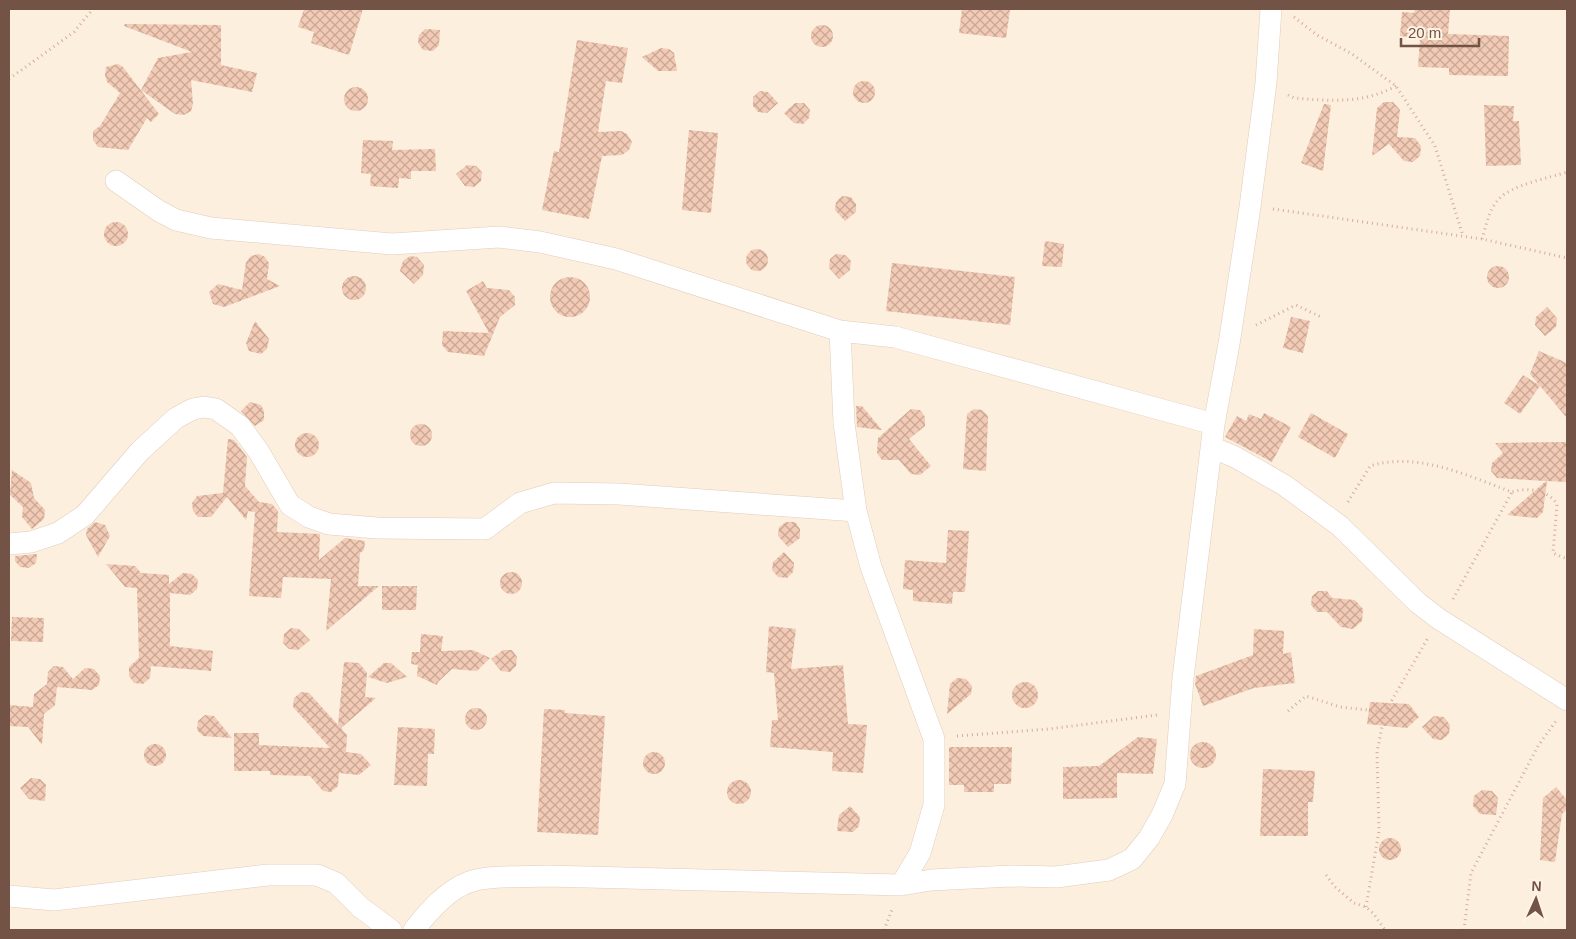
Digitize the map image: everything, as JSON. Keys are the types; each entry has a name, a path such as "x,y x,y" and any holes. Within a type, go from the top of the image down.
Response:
{"street":[{"path":"414,930 447,895 470,882 495,879 556,876 901,885 931,880 1010,876 1056,878 1109,870 1132,859 1149,838 1162,815 1175,784 1180,712 1214,424 1230,344 1266,83 1281,11"},
{"path":"116,181 176,220 211,228 392,244 499,236 540,242 616,259 840,331 895,337 1214,424"},
{"path":"840,331 844,423 856,511 871,567 934,739 934,805 920,853 901,885"},
{"path":"9,544 31,542 58,533 86,515 140,451 176,418 193,409 204,407 216,409 240,426 259,452 290,505 309,516 329,524 377,528 485,529 520,504 554,493 654,496 856,511"},
{"path":"1211,447 1235,457 1284,485 1340,526 1418,603 1564,707"},
{"path":"9,896 54,900 268,874 317,875 336,883 360,907 391,930"}],"path":[{"path":"9,79 74,32 93,9"},
{"path":"1281,11 1317,35 1352,54 1396,86 1435,146 1463,236"},
{"path":"1266,83 1294,98 1325,101 1357,100 1380,95 1396,86"},
{"path":"1482,238 1491,212 1499,198 1510,190 1567,172"},
{"path":"1250,206 1482,238 1567,258"},
{"path":"1230,344 1241,333 1296,306 1323,318"},
{"path":"1340,526 1344,511 1363,474 1370,466 1379,463 1403,461 1426,464 1512,492 1520,489 1542,492 1555,500 1557,504 1553,553 1567,559"},
{"path":"1366,907 1378,831 1378,752 1385,712 1440,619 1459,591 1512,492"},
{"path":"1288,711 1306,696 1340,707 1385,712"},
{"path":"1464,930 1471,872 1538,746 1564,707"},
{"path":"934,739 978,732 1049,728 1180,712"},
{"path":"1326,875 1335,887 1354,903 1366,907 1385,930"}],"building":[{"path":"304,9 363,9 349,55 311,43 314,32 298,27"},
{"path":"962,9 1010,10 1006,38 959,33"},
{"path":"1415,9 1450,9 1448,34 1509,36 1508,76 1449,75 1449,68 1418,67 1420,38 1400,36 1402,12 1414,13"},
{"path":"125,24 221,25 221,65 257,73 252,92 191,80 193,104 191,111 184,115 175,114 141,90 158,58 192,52 124,26"},
{"path":"822,25 830,28 833,36 830,44 822,47 814,44 811,36 814,28"},
{"path":"425,29 440,30 439,45 433,51 423,50 418,43 419,35"},
{"path":"577,40 628,48 622,83 606,81 598,132 621,131 627,134 632,142 629,150 622,155 602,156 589,219 542,210 554,151 559,152"},
{"path":"661,48 669,49 674,53 677,71 658,71 642,57"},
{"path":"118,64 123,67 159,114 151,122 147,118 128,150 98,147 93,140 93,131 100,126 120,93 107,82 105,75 106,67"},
{"path":"864,81 872,84 875,92 872,100 864,103 856,100 853,92 856,84"},
{"path":"356,87 365,90 368,99 365,108 356,111 347,108 344,99 347,90"},
{"path":"760,91 768,92 778,103 767,113 758,112 753,106 753,97"},
{"path":"1384,102 1393,102 1400,110 1397,137 1415,138 1421,146 1420,156 1413,162 1404,161 1389,144 1372,156 1377,108"},
{"path":"795,103 804,103 810,110 809,118 803,124 794,123 784,113"},
{"path":"1324,104 1331,105 1323,171 1301,163"},
{"path":"1484,105 1514,106 1513,121 1519,121 1521,165 1486,166"},
{"path":"689,130 718,133 711,213 682,210"},
{"path":"363,140 393,141 392,150 435,149 436,171 411,171 411,179 399,178 398,188 370,186 371,174 361,173"},
{"path":"467,165 476,166 482,172 481,181 474,187 465,186 456,174"},
{"path":"842,196 851,197 856,204 856,212 845,221 835,210 836,202"},
{"path":"116,222 121,223 127,229 127,239 121,245 116,246 111,245 105,239 104,234 105,229 111,223"},
{"path":"1045,241 1064,244 1062,267 1042,266"},
{"path":"757,249 765,252 768,260 765,268 757,271 749,268 746,260 749,252"},
{"path":"259,254 265,257 269,263 267,279 280,286 224,307 213,304 209,292 218,284 242,290 246,262 251,256"},
{"path":"836,254 845,255 851,261 850,270 839,279 829,268 830,259"},
{"path":"410,256 417,257 424,265 423,275 414,284 400,271 403,261"},
{"path":"892,263 1015,277 1010,325 886,311"},
{"path":"1498,266 1506,269 1509,277 1506,285 1498,288 1490,285 1487,277 1490,269"},
{"path":"354,276 363,279 366,288 363,297 354,300 345,297 342,288 345,279"},
{"path":"574,277 581,280 587,286 590,297 589,305 581,314 574,317 566,317 559,314 551,305 550,293 553,286 562,278"},
{"path":"483,281 487,288 509,290 515,297 515,305 500,317 484,356 448,352 442,345 443,331 489,333 466,291"},
{"path":"1547,307 1557,318 1556,327 1545,336 1535,325 1536,317"},
{"path":"1291,317 1310,321 1303,353 1283,348"},
{"path":"255,321 269,339 267,349 261,354 249,351 246,343"},
{"path":"1539,351 1567,363 1567,418 1540,386 1520,414 1504,403 1523,375 1539,385 1530,374"},
{"path":"250,402 261,405 264,411 264,420 255,426 241,411"},
{"path":"856,406 862,406 882,430 857,427"},
{"path":"911,409 920,410 925,417 925,426 909,439 931,466 920,475 911,474 899,460 882,460 877,453 878,438"},
{"path":"974,409 982,410 988,416 986,471 963,469 967,414"},
{"path":"1264,413 1291,427 1272,462 1225,437 1237,416 1246,421 1249,414 1261,419"},
{"path":"1311,413 1348,434 1335,458 1298,437"},
{"path":"421,424 429,427 432,435 429,443 421,446 413,443 410,435 413,427"},
{"path":"307,433 312,434 318,440 318,450 312,456 307,457 302,456 296,450 295,445 296,440 302,434"},
{"path":"228,439 234,440 247,457 245,486 259,502 272,504 278,511 277,532 320,534 319,560 345,538 365,541 364,550 360,553 358,586 379,586 326,631 331,579 283,577 281,598 249,596 255,512 248,511 246,520 227,497 211,517 198,517 193,511 192,503 197,496 223,493"},
{"path":"1567,442 1567,482 1547,481 1543,512 1537,518 1507,515 1546,481 1497,478 1491,471 1492,463 1503,453 1495,443"},
{"path":"12,470 31,483 34,498 45,510 44,519 32,529 22,517 23,507 10,495"},
{"path":"95,522 105,525 110,536 98,557 86,535 87,529"},
{"path":"786,522 795,522 800,529 800,538 788,547 778,536 779,527"},
{"path":"948,530 969,531 965,592 953,592 952,604 913,601 913,590 903,589 905,560 946,563"},
{"path":"784,552 794,563 793,572 787,578 778,577 772,570 773,562"},
{"path":"37,554 36,563 29,568 20,567 15,561 15,556"},
{"path":"106,564 135,566 141,573 169,575 169,584 183,573 192,574 198,580 197,589 190,595 170,593 170,646 213,651 211,671 151,666 150,678 143,684 134,683 129,676 129,667 139,658 137,588 125,587"},
{"path":"511,572 519,575 522,583 519,591 511,594 503,591 500,583 503,575"},
{"path":"382,586 417,586 416,610 382,610"},
{"path":"1318,591 1327,591 1332,598 1355,600 1363,609 1362,621 1353,629 1341,627 1327,612 1317,612 1311,605 1312,596"},
{"path":"12,617 44,618 43,642 11,641"},
{"path":"769,626 796,629 791,669 843,665 848,724 867,725 863,773 832,771 833,752 770,747 772,720 778,720 774,673 766,672"},
{"path":"291,628 299,629 310,640 298,650 289,649 283,643 284,634"},
{"path":"1254,629 1284,631 1283,654 1291,652 1295,683 1254,688 1203,706 1195,684 1196,676 1253,655"},
{"path":"421,634 443,636 441,651 473,650 490,658 477,671 452,669 437,685 417,676 418,665 411,664 412,652 420,652"},
{"path":"503,650 512,650 517,657 516,666 510,672 501,671 491,659"},
{"path":"344,662 359,663 367,673 365,697 376,698 341,728 347,735 346,752 361,754 371,765 359,775 339,773 338,786 331,792 323,791 310,776 270,775 270,771 234,771 234,733 259,733 259,745 330,748 293,707 294,698 301,692 309,693 338,725"},
{"path":"384,663 391,663 407,677 387,683 368,677"},
{"path":"54,666 63,667 73,679 85,668 94,669 100,676 99,685 92,690 57,687 55,705 44,714 42,745 28,727 9,726 9,705 33,707 34,694 47,684 48,672"},
{"path":"957,678 966,679 972,686 971,694 947,714 950,684"},
{"path":"1025,682 1034,686 1038,695 1034,704 1025,708 1016,704 1012,695 1016,686"},
{"path":"1370,702 1409,704 1419,717 1407,728 1367,724"},
{"path":"476,708 484,711 487,719 484,727 476,730 468,727 465,719 468,711"},
{"path":"544,709 565,710 565,713 605,716 598,835 537,832"},
{"path":"205,715 214,716 232,738 203,736 197,730 198,721"},
{"path":"1434,716 1444,717 1450,725 1449,734 1442,740 1433,739 1422,727"},
{"path":"398,727 435,729 434,754 428,754 427,786 394,785"},
{"path":"1138,737 1157,739 1153,774 1117,773 1117,798 1063,799 1063,767 1099,766"},
{"path":"1203,742 1212,746 1216,755 1212,764 1203,768 1194,764 1190,755 1194,746"},
{"path":"155,744 163,747 166,755 163,763 155,766 147,763 144,755 147,747"},
{"path":"949,747 1012,747 1011,784 994,784 994,792 964,792 964,785 949,785"},
{"path":"654,752 662,755 665,763 662,771 654,774 646,771 643,763 646,755"},
{"path":"1263,769 1315,771 1313,802 1308,802 1308,836 1260,836"},
{"path":"31,778 40,779 46,785 45,801 29,799 20,788"},
{"path":"739,780 748,783 751,792 748,801 739,804 730,801 727,792 730,783"},
{"path":"1556,787 1567,800 1566,810 1562,814 1555,862 1540,860 1543,798"},
{"path":"1482,790 1492,791 1498,798 1496,815 1480,814 1473,806 1474,796"},
{"path":"850,806 860,817 859,826 853,832 837,831 839,815"},
{"path":"1390,838 1400,845 1401,849 1394,859 1390,860 1380,853 1379,849 1386,839"}]}
